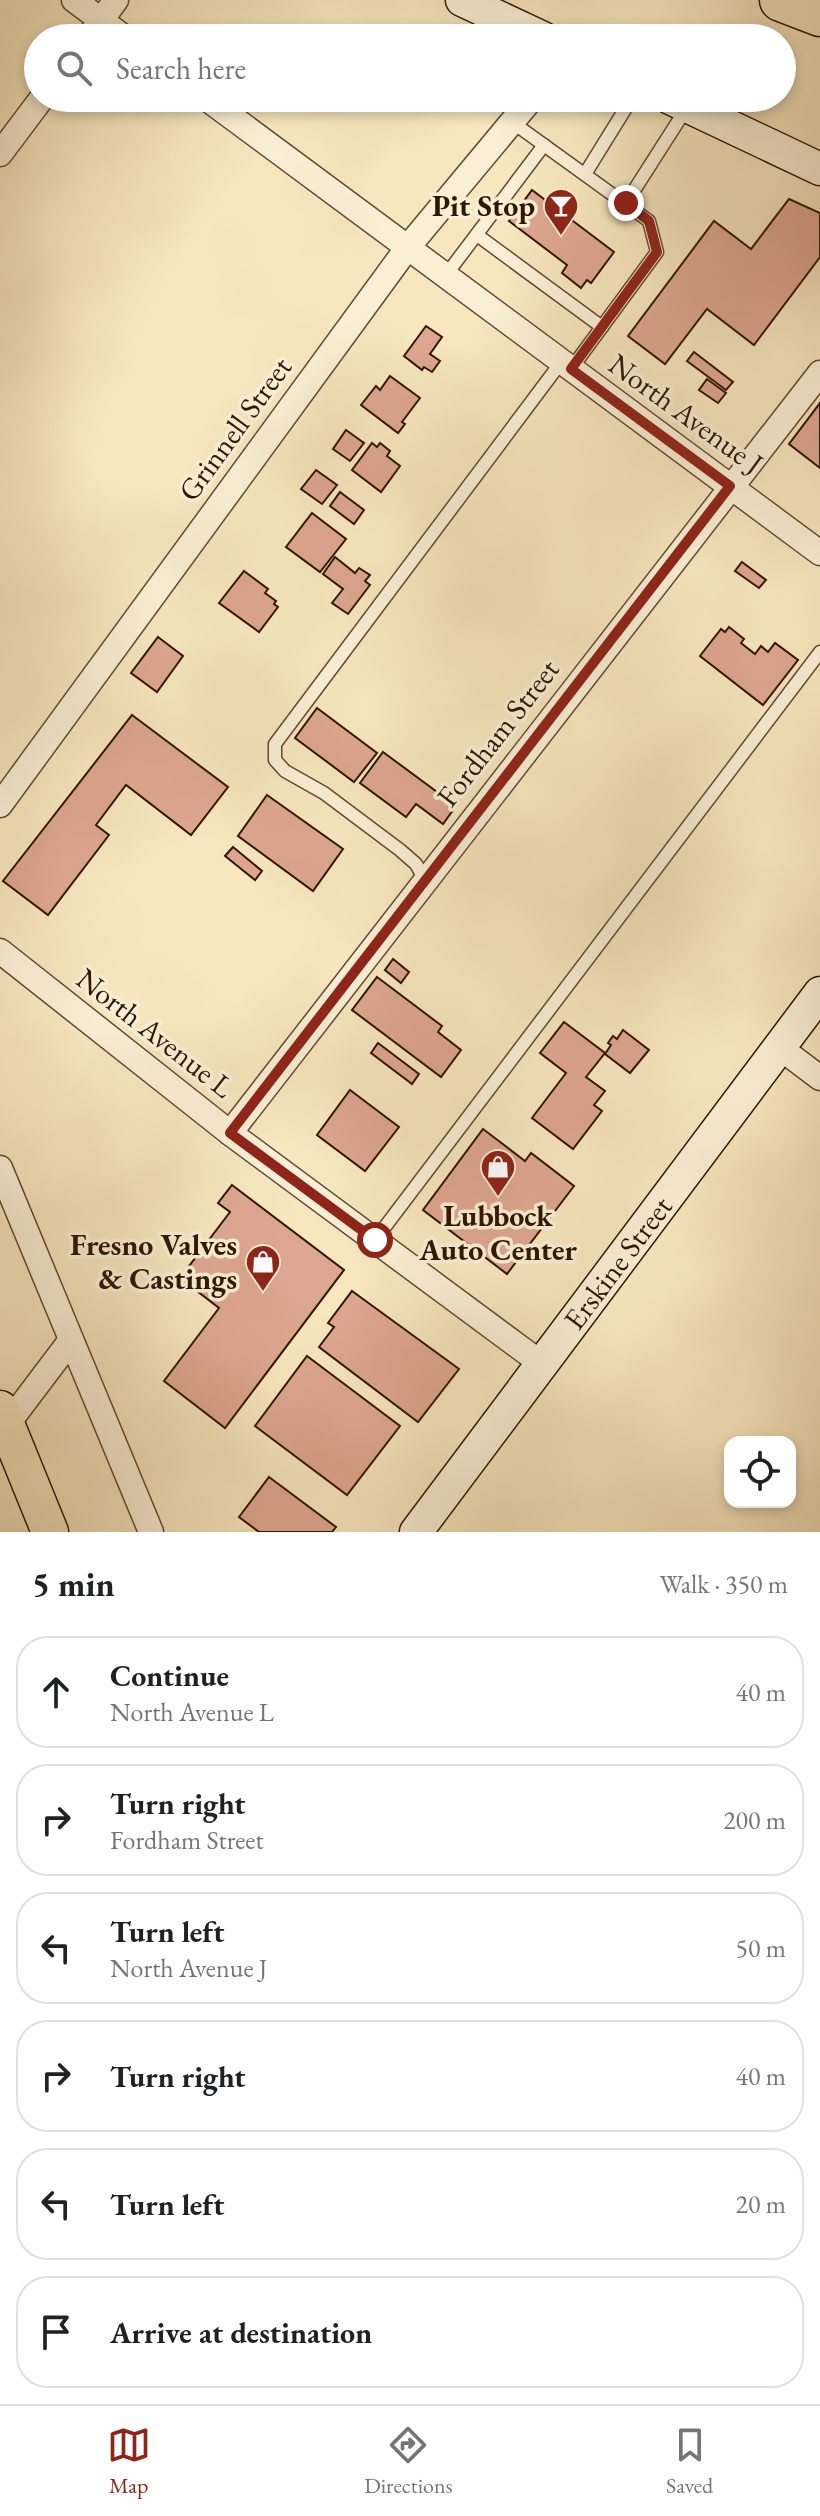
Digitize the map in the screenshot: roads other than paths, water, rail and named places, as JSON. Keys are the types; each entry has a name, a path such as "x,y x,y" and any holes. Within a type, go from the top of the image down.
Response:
{"highway":[{"path":"781,0 820,15"}],"main road":[{"path":"462,0 513,24"},
{"path":"700,112 820,169"},
{"name":"Erskine Street","path":"416,1532 820,993"},
{"path":"2,1423 50,1532"}],"street":[{"path":"74,0 91,24"},
{"path":"98,24 116,0"},
{"path":"0,154 32,112"},
{"name":"North Avenue J","path":"225,112 820,553"},
{"name":"Grinnell Street","path":"0,805 408,247 520,112"},
{"name":"Fordham Street","path":"230,1133 820,373"},
{"name":"North Avenue L","path":"0,951 230,1133 542,1364"},
{"path":"779,1047 820,1078"},
{"path":"0,1168 151,1532"},
{"path":"2,1423 71,1340"}],"lane":[{"path":"585,174 623,112"},
{"path":"626,203 674,112"},
{"path":"425,880 416,864 400,850 324,793 285,771 275,760 275,744 567,365 602,327 657,252 649,221 512,122"},
{"path":"446,275 544,145"},
{"path":"477,235 602,327"},
{"path":"375,1240 820,652"}],"place":[{"name":"Pit Stop","path":"561,237"},
{"name":"Lubbock Auto Center","path":"498,1198"},
{"name":"Fresno Valves & Castings","path":"263,1293"}]}
